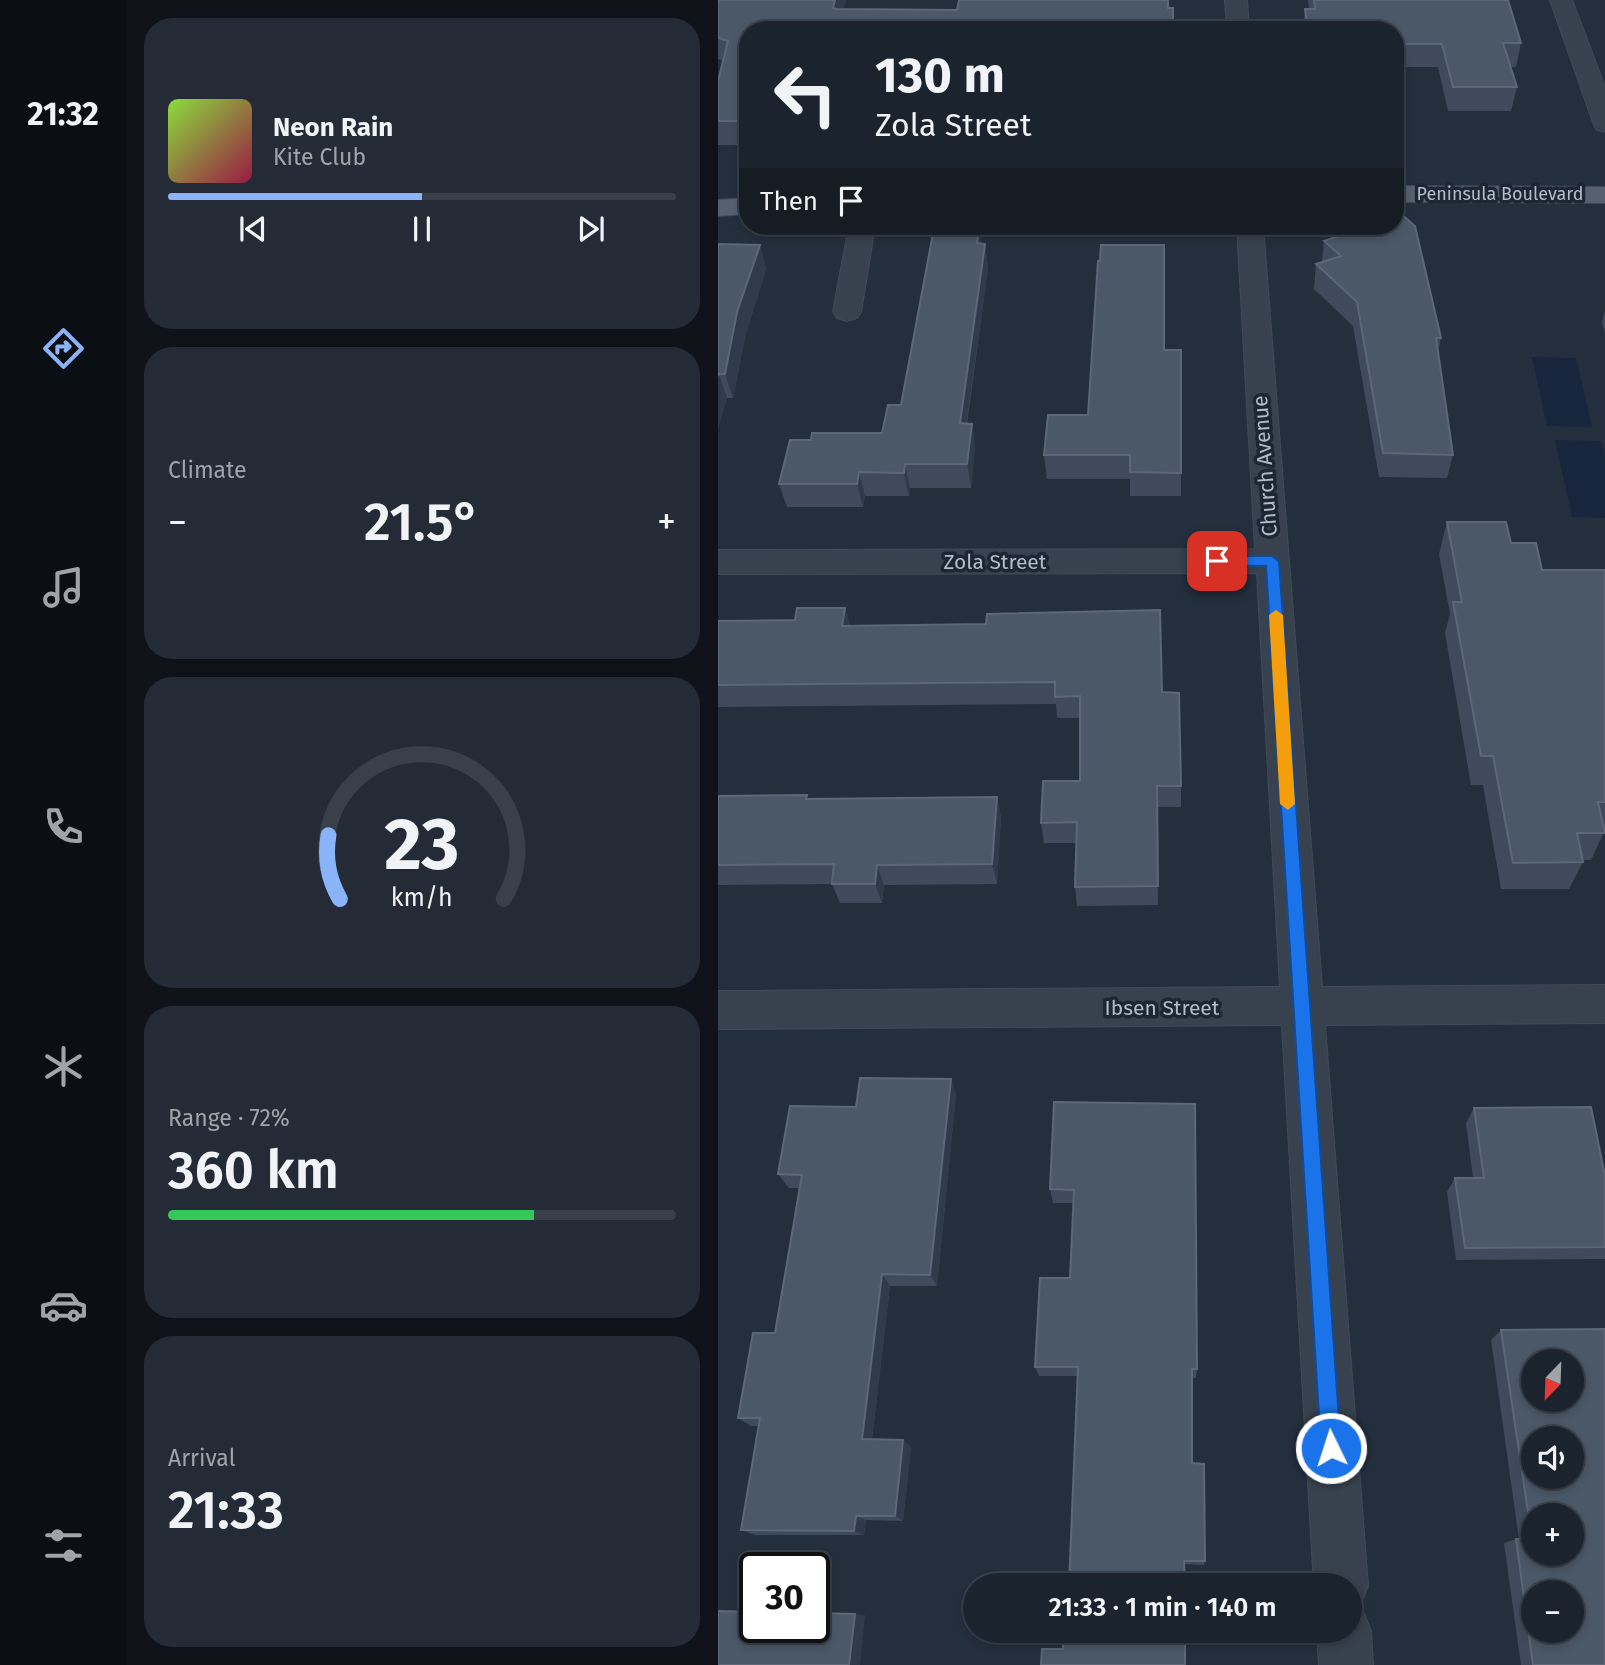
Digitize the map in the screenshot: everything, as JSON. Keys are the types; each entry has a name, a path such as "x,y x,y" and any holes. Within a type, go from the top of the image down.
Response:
{"main road":[{"name":"Peninsula Boulevard","path":"1404,194 1605,195"},
{"path":"718,208 739,207"}],"street":[{"path":"1236,0 1237,21"},
{"path":"1562,0 1605,125"},
{"path":"847,312 860,235"},
{"name":"Church Avenue","path":"1251,235 1300,1007 1340,1573"},
{"name":"Zola Street","path":"718,562 1272,561"},
{"name":"Ibsen Street","path":"718,1010 1605,1004"},
{"path":"1345,1643 1346,1665"}],"water":[{"path":"1532,357 1576,358 1592,427 1547,426"},
{"path":"1555,440 1601,441 1606,459 1605,518 1572,517"}],"building":[{"path":"718,0 835,0 833,8 836,9 957,10 959,0 1168,0 1168,8 1173,8 1173,21 739,21 739,121 718,121 718,81 728,41 718,38"},
{"path":"1314,0 1508,0 1521,43 1503,43 1517,87 1453,87 1442,44 1404,44 1404,21 1307,21 1305,9 1315,9"},
{"path":"1404,217 1415,226 1441,338 1436,338 1453,455 1383,453 1357,302 1316,264 1341,256 1324,241 1342,235 1404,235"},
{"path":"933,235 978,235 977,243 985,244 960,423 972,424 967,464 905,464 904,473 859,472 857,484 779,484 790,440 811,440 812,433 882,433 888,405 901,405"},
{"path":"718,244 760,245 737,312 725,374 718,376"},
{"path":"1101,245 1164,245 1164,350 1181,350 1181,473 1130,472 1130,455 1044,455 1048,415 1088,415"},
{"path":"1447,522 1506,522 1511,543 1536,543 1542,570 1605,570 1605,802 1598,802 1605,833 1577,833 1583,862 1513,863 1493,756 1481,756 1453,602 1462,602"},
{"path":"797,608 845,608 842,626 986,624 987,614 1160,610 1162,692 1179,693 1181,786 1157,786 1158,886 1075,887 1077,822 1041,823 1043,781 1080,781 1080,696 1055,697 1055,682 718,685 718,621 795,620"},
{"path":"807,795 806,799 997,797 992,864 877,865 875,884 832,884 834,864 718,865 718,796"},
{"path":"860,1078 951,1079 930,1275 882,1274 862,1439 903,1440 895,1516 856,1516 854,1531 741,1530 760,1418 738,1418 753,1333 775,1333 802,1175 778,1174 790,1106 856,1107"},
{"path":"1054,1102 1195,1104 1197,1369 1192,1369 1192,1463 1204,1464 1205,1561 1184,1561 1184,1573 1070,1573 1078,1367 1035,1367 1040,1278 1070,1278 1074,1190 1050,1189"},
{"path":"1591,1107 1605,1176 1605,1247 1465,1248 1455,1178 1484,1178 1474,1108"},
{"path":"1605,1329 1605,1665 1533,1665 1530,1643 1584,1643 1584,1580 1522,1580 1516,1539 1521,1539 1521,1566 1584,1566 1584,1503 1527,1503 1525,1489 1584,1489 1584,1426 1521,1426 1521,1465 1501,1330"},
{"path":"718,1611 739,1612 739,1643 830,1643 830,1613 855,1614 849,1665 718,1665"},
{"path":"1063,1643 1185,1643 1185,1665 1041,1665 1042,1649 1063,1649"}],"slow traffic":[{"path":"1276,615 1288,804"}],"route":[{"path":"1217,561 1272,561 1331,1448"}]}
